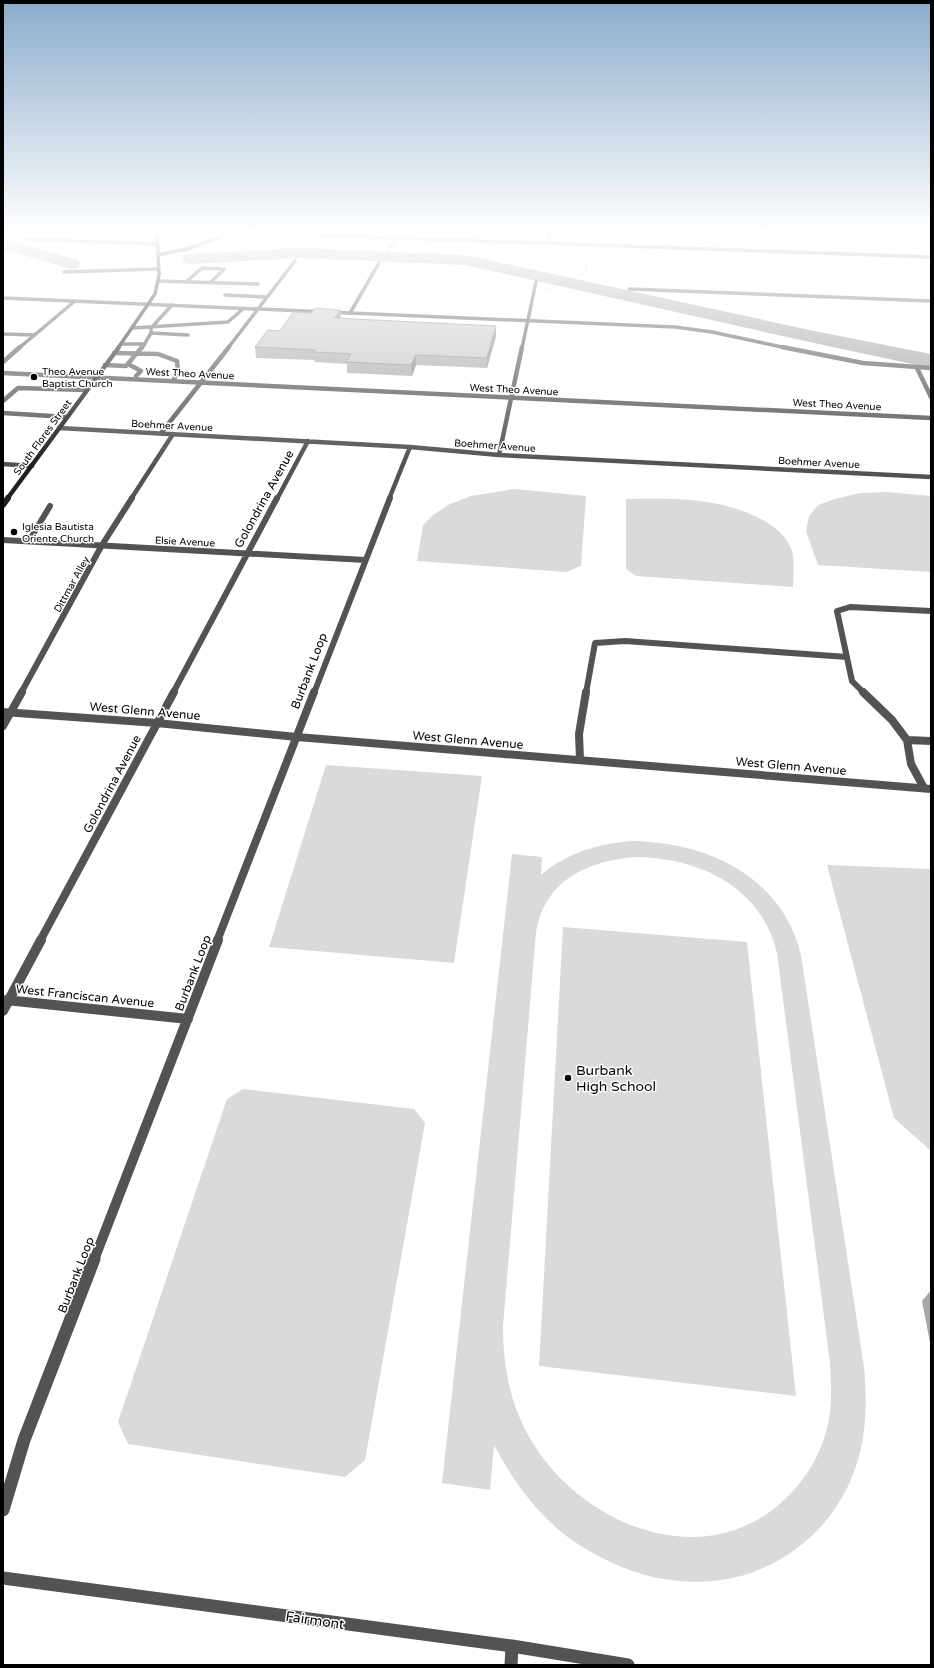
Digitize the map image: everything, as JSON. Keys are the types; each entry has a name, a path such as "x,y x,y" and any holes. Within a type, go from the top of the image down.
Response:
{"main road":[{"name":"South Flores Street","path":"3,505 121,344 145,308"}],"street":[{"path":"3,362 67,308"},
{"path":"105,365 127,365 139,353 151,330 170,308"},
{"path":"239,308 651,325 693,329 739,337 823,356 862,363 931,368"},
{"path":"151,330 228,322 243,308"},
{"path":"350,313 353,308"},
{"path":"499,455 531,308"},
{"path":"161,433 257,309"},
{"path":"132,328 188,335"},
{"path":"3,334 35,335"},
{"path":"121,344 145,344"},
{"path":"114,353 158,354 177,361 177,376 173,381"},
{"path":"127,365 140,380"},
{"path":"917,368 931,397"},
{"name":"West Theo Avenue","path":"3,373 931,418"},
{"path":"3,401 18,388 86,390"},
{"path":"3,413 67,417"},
{"name":"Boehmer Avenue","path":"59,428 410,447 499,455 931,477"},
{"name":"Dittmar Alley","path":"3,726 102,545 172,434"},
{"name":"Golondrina Avenue","path":"3,1011 6,1000 308,441"},
{"name":"Burbank Loop","path":"3,1510 24,1440 410,447"},
{"path":"3,464 32,466"},
{"path":"29,541 50,506"},
{"name":"Elsie Avenue","path":"3,540 365,560"},
{"path":"927,788 911,764 907,740 892,720 852,681 837,611 850,607 931,611"},
{"path":"580,760 579,734 595,643 624,641 847,657"},
{"name":"West Glenn Avenue","path":"3,712 157,723 297,737 927,788"},
{"path":"907,740 931,741"},
{"name":"West Franciscan Avenue","path":"6,1000 188,1019"},
{"name":"Fairmont","path":"3,1578 512,1646 628,1665"},
{"path":"510,1665 512,1646"}],"shaded area":[{"path":"515,489 586,496 581,566 566,572 417,561 423,525 433,515 448,505 471,496"},
{"path":"887,492 931,496 931,572 818,565 806,531 809,516 818,505 838,498 861,493"},
{"path":"626,499 681,499 699,501 725,506 753,515 777,530 786,540 793,555 793,587 636,576 626,569"},
{"path":"326,765 482,776 454,963 269,947"},
{"path":"632,841 660,843 687,848 713,857 738,869 759,884 777,904 791,927 801,955 864,1367 866,1405 860,1454 848,1485 838,1503 826,1520 797,1549 761,1569 724,1580 680,1581 659,1578 632,1571 592,1553 557,1529 536,1508 509,1471 494,1445 490,1490 442,1483 512,854 542,857 541,875 562,860 584,850 619,842","holes":["636,857 682,863 704,870 724,880 742,893 757,910 769,930 777,953 830,1363 831,1404 827,1430 819,1453 807,1474 783,1501 750,1524 715,1535 678,1536 642,1529 607,1514 575,1492 548,1465 527,1433 511,1394 504,1354 503,1326 536,932 541,914 549,899 559,886 571,876 585,869 618,859"]},
{"path":"827,865 931,869 931,1151 894,1118"},
{"path":"563,927 747,942 796,1396 539,1366"},
{"path":"243,1089 414,1109 425,1123 365,1460 345,1477 128,1444 118,1422 227,1099"}],"building":[{"path":"315,308 340,310 334,318 496,326 487,358 416,355 411,365 346,362 351,354 314,352 315,350 255,347 268,330 280,331 293,312 311,313"}],"waterway":[{"path":"682,308 931,361"}],"place":[{"name":"Theo Avenue Baptist Church","path":"34,377"},
{"name":"Iglesia Bautista Oriente Church","path":"14,532"},
{"name":"Burbank High School","path":"568,1078"}]}
